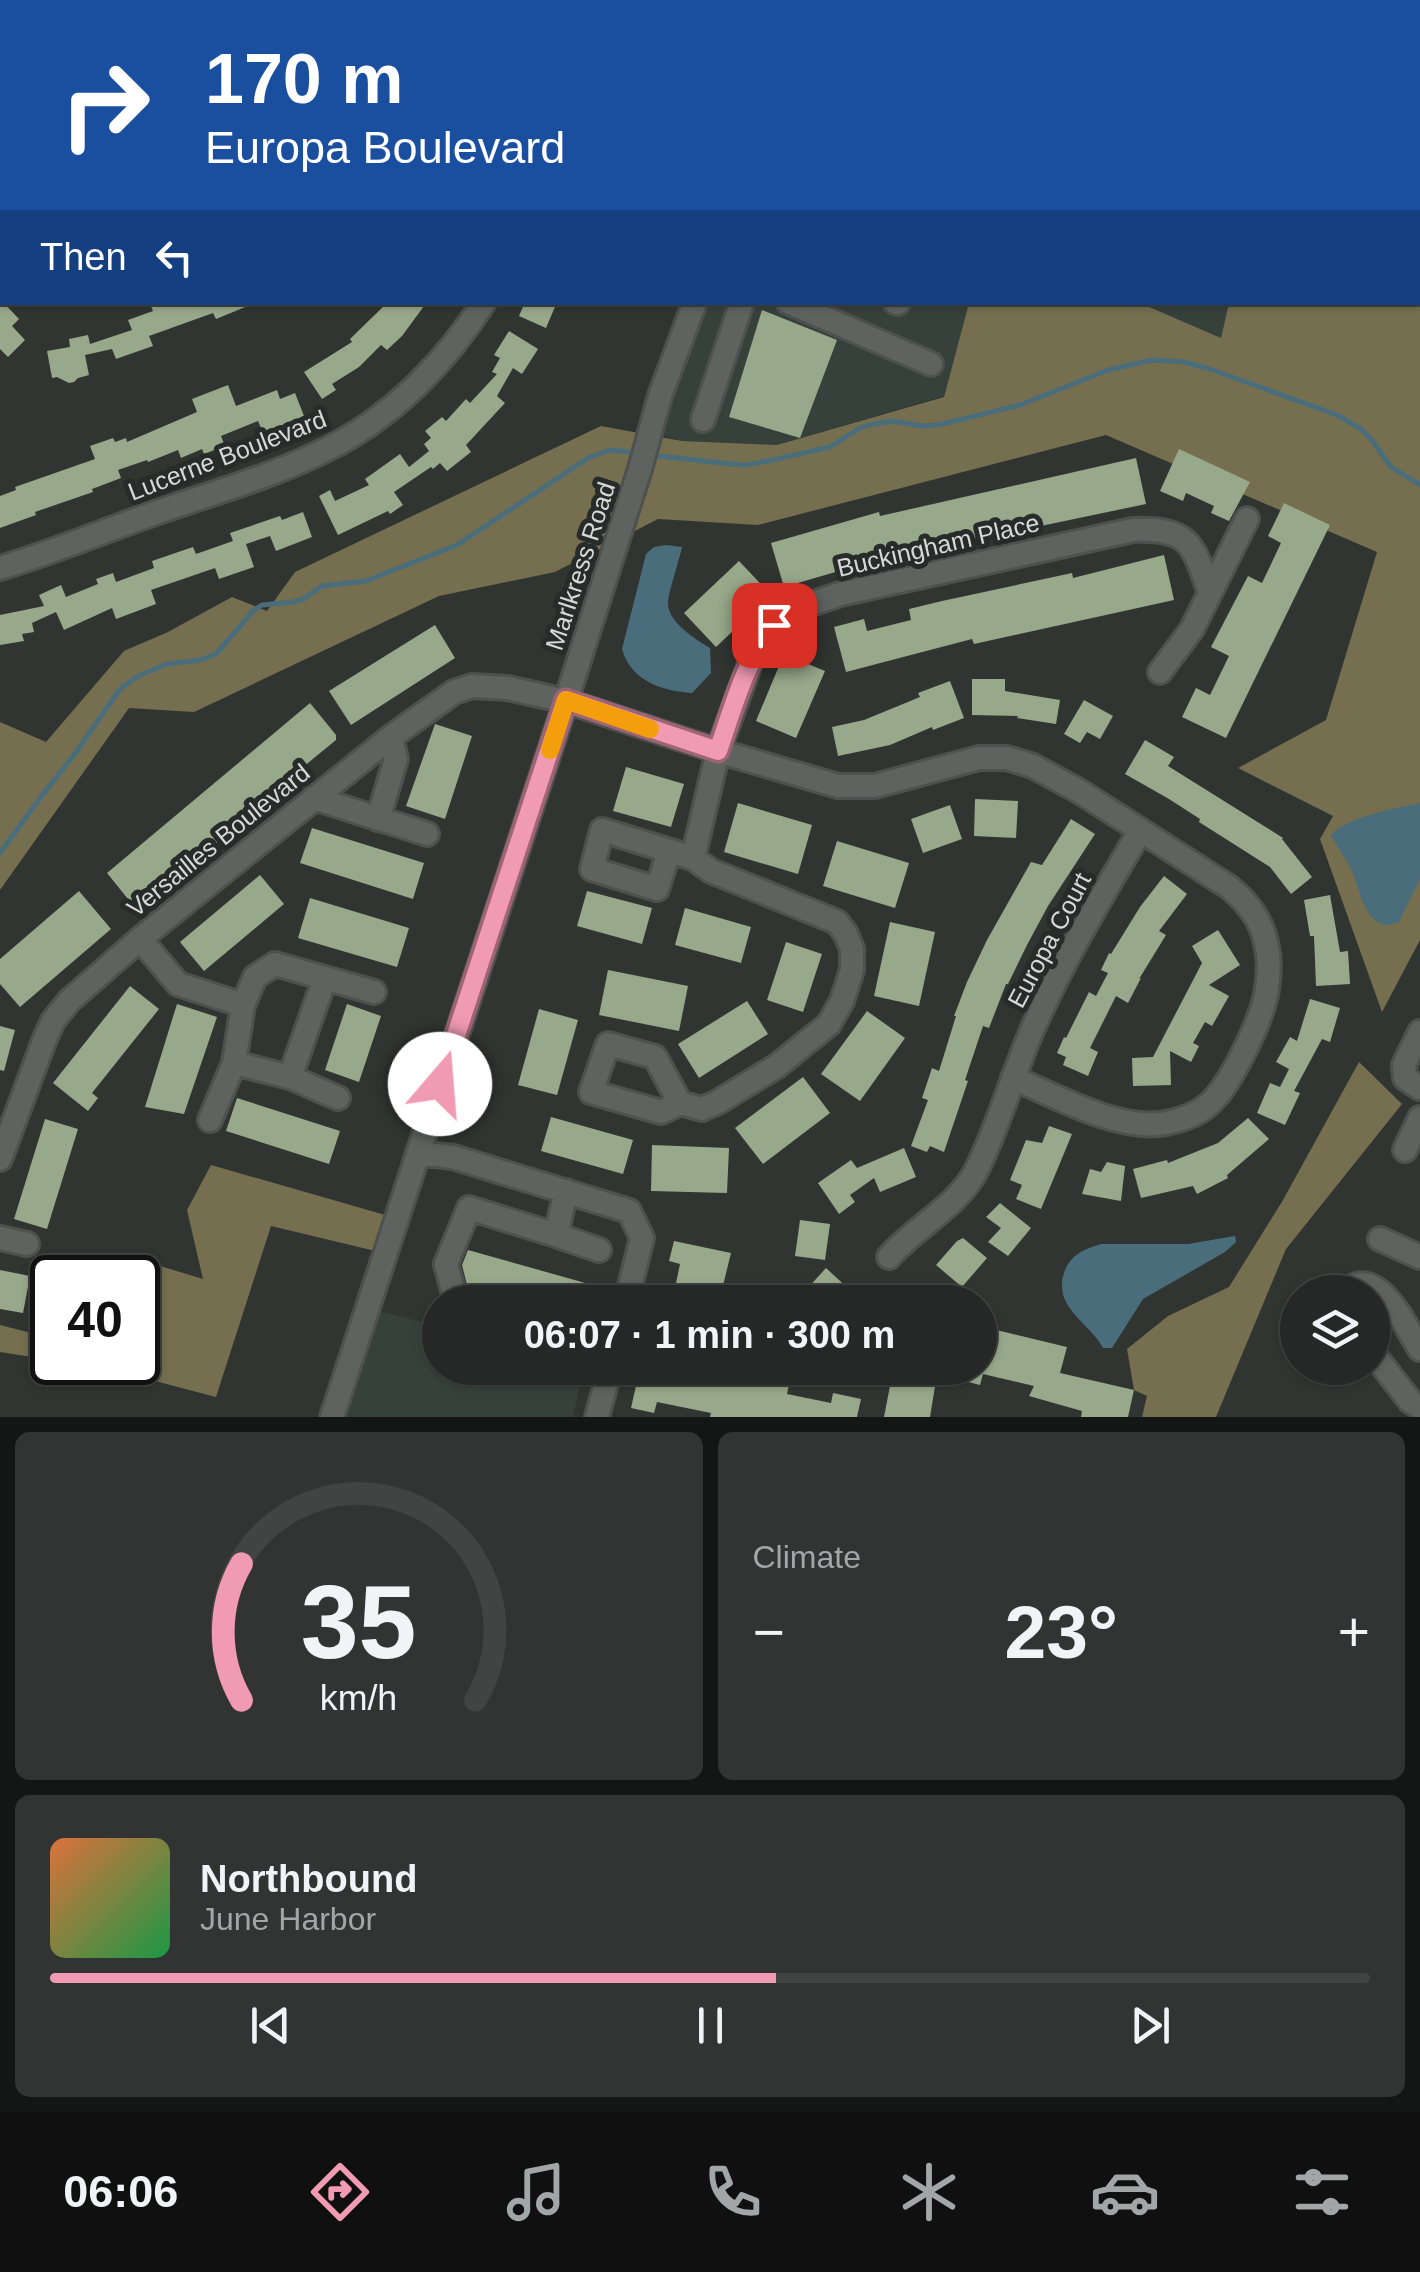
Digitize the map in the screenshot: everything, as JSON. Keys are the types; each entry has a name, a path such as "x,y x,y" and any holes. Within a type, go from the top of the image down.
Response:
{"street":[{"name":"Lucerne Boulevard","path":"0,568 278,470 344,440 420,382 454,345 482,305"},
{"name":"Marlkress Road","path":"332,1417 566,700 652,422 694,305"},
{"path":"702,420 741,305"},
{"path":"795,305 932,364"},
{"path":"1160,672 1192,628 1247,519"},
{"name":"Buckingham Place","path":"694,858 718,751 751,660 774,625 800,608 840,594 1134,530 1162,528 1181,536 1197,554 1210,592"},
{"name":"Versailles Boulevard","path":"0,1159 53,1021 69,1001 391,736 454,692 472,686 507,688 566,700 838,786 875,786 980,758 1007,758 1033,766 1079,791 1140,831"},
{"path":"378,819 396,760 391,736"},
{"path":"314,798 426,834"},
{"path":"1014,1078 1105,1116 1139,1124 1163,1124 1192,1116 1211,1103 1234,1069 1267,992 1267,944 1260,924 1250,905 1229,887 1140,831"},
{"name":"Europa Court","path":"889,1257 910,1234 956,1198 975,1172 1068,954 1140,831"},
{"path":"669,851 694,858 711,870 837,922 852,949 852,970 842,1001 828,1024 777,1066 718,1102 702,1109 680,1103"},
{"path":"140,939 178,984 243,1005"},
{"path":"210,1120 234,1063 243,1005 255,977 275,964 374,992"},
{"path":"290,1077 326,978"},
{"path":"1420,1032 1404,1065 1405,1078 1420,1088"},
{"path":"234,1063 290,1077 338,1098"},
{"path":"1405,1150 1420,1118"},
{"path":"418,1153 453,1157 629,1211 642,1238 630,1285"},
{"path":"556,1235 566,1192"},
{"path":"452,1285 446,1264 468,1208 599,1250"},
{"path":"0,1238 27,1244"},
{"path":"1380,1240 1420,1257"},
{"path":"1390,1304 1420,1349"},
{"path":"1390,1376 1410,1402 1420,1407"},
{"path":"597,1417 605,1385"}],"shaded area":[{"path":"693,305 968,305 944,396 777,445 682,441 651,432"},
{"path":"968,305 1145,305 1221,338 1229,305 1420,305 1420,940 1382,1012 1320,839 1333,816 1238,768 1326,720 1377,552 1106,435 758,525 658,519 555,572 439,596 194,712 129,708 0,890 0,722 46,742 124,651 232,597 267,611 295,572 601,426 682,441 777,445 944,397"},
{"path":"1145,305 1229,305 1221,338"},
{"path":"1359,1062 1402,1104 1286,1249 1216,1417 1142,1417 1147,1396 1134,1390 1127,1349 1168,1316 1229,1287 1283,1200"},
{"path":"211,1165 399,1219 388,1254 271,1226 216,1397 160,1382 160,1266 203,1279 187,1210"},
{"path":"372,1309 422,1322 422,1385 580,1385 573,1417 337,1417"},
{"path":"0,1325 30,1333 30,1357 0,1352"}],"water":[{"path":"654,547 682,547 669,609 683,629 710,648 711,673 692,693 649,682 633,669 622,649 646,554"},
{"path":"1420,803 1420,878 1399,922 1379,923 1366,910 1352,871 1331,835 1360,818"},
{"path":"1235,1236 1236,1242 1225,1252 1143,1299 1112,1348 1103,1348 1063,1296 1064,1273 1070,1262 1095,1246 1188,1244"}],"building":[{"path":"0,305 6,305 19,319 12,326 25,340 8,357 0,349"},
{"path":"250,305 216,319 213,313 149,336 153,346 116,359 112,349 85,355 89,375 74,382 52,378 47,351 70,347 69,339 88,335 90,344 132,330 128,320 153,311 151,306"},
{"path":"385,305 425,305 387,350 381,345 359,367 332,384 336,390 322,399 304,372 352,342 350,339"},
{"path":"524,305 556,305 546,328 519,316"},
{"path":"762,310 837,340 800,438 729,417"},
{"path":"509,331 538,349 522,374 513,368 497,396 505,403 466,445 471,452 447,471 440,463 394,492 403,505 390,514 388,511 338,535 319,496 330,490 335,501 369,485 365,479 400,454 409,467 429,451 424,444 431,438 425,431 442,417 446,421 466,399 470,403 497,374 492,372 500,358 494,355"},
{"path":"228,385 236,406 277,390 280,399 295,393 304,416 263,433 258,421 221,436 225,446 204,454 202,449 181,458 178,450 118,470 121,478 92,489 93,492 0,528 0,496 95,459 90,446 113,438 115,442 126,438 127,442 197,412 192,399"},
{"path":"1179,449 1250,482 1229,521 1211,513 1214,506 1186,493 1183,501 1160,491"},
{"path":"1136,458 1146,504 1036,527 1035,524 912,553 911,550 784,587 771,543 879,512 880,516"},
{"path":"1284,503 1330,525 1226,738 1182,717 1196,688 1210,695 1229,656 1211,647 1248,576 1262,583 1281,543 1268,536"},
{"path":"303,512 312,537 276,551 270,536 246,544 254,567 219,579 215,568 151,590 156,604 116,619 112,608 64,630 56,612 32,623 34,632 22,634 24,641 0,645 0,615 44,606 39,595 61,585 66,597 113,573 116,582 154,568 152,561 193,547 196,554 233,541 230,533"},
{"path":"1164,555 1174,600 974,644 972,639 846,672 834,627 864,619 867,631 911,620 909,609 1072,573 1073,578"},
{"path":"739,561 771,595 716,647 684,613"},
{"path":"435,625 455,658 351,725 329,691"},
{"path":"784,654 825,671 796,738 756,721"},
{"path":"972,679 1005,679 1005,691 1060,700 1056,724 1018,716 972,715"},
{"path":"950,681 964,718 890,745 838,756 832,727 864,720"},
{"path":"1084,700 1113,716 1100,739 1087,732 1080,743 1064,734"},
{"path":"310,703 336,740 136,909 107,873"},
{"path":"435,724 472,736 445,819 406,806"},
{"path":"1145,740 1174,757 1168,766 1283,838 1312,877 1291,894 1270,867 1125,774"},
{"path":"626,767 684,784 671,827 613,811"},
{"path":"975,799 1018,801 1016,838 974,836"},
{"path":"738,803 812,825 798,874 724,852"},
{"path":"950,805 962,839 923,853 911,819"},
{"path":"1071,819 1095,834 1048,906 1006,984 989,1028 983,1026 944,1152 930,1146 927,1152 911,1146 928,1100 922,1098 932,1068 939,1071 954,1016 987,940 1031,862 1042,865"},
{"path":"312,828 424,863 413,899 300,863"},
{"path":"837,841 909,863 895,908 823,886"},
{"path":"260,875 284,904 204,971 180,942"},
{"path":"1164,876 1187,894 1159,931 1166,935 1128,1003 1116,996 1090,1048 1098,1052 1088,1076 1063,1065 1066,1057 1057,1053 1064,1037 1089,992 1096,996 1108,973 1101,970 1109,953"},
{"path":"79,891 111,929 20,1007 0,984 0,959"},
{"path":"587,891 652,908 642,944 577,926"},
{"path":"1330,895 1340,952 1348,951 1350,984 1316,986 1314,936 1310,936 1304,900"},
{"path":"310,898 409,928 397,967 298,938"},
{"path":"685,908 751,927 741,963 675,945"},
{"path":"890,922 935,932 919,1006 874,996"},
{"path":"1218,930 1240,965 1209,985 1229,996 1212,1026 1205,1022 1193,1043 1199,1046 1191,1062 1170,1051 1171,1085 1133,1086 1132,1058 1153,1057 1202,963 1192,946"},
{"path":"786,942 822,954 803,1012 767,1000"},
{"path":"608,970 688,986 679,1031 599,1015"},
{"path":"130,986 159,1009 92,1093 98,1098 88,1111 53,1083"},
{"path":"1310,999 1340,1008 1330,1042 1322,1039 1294,1091 1300,1093 1285,1125 1257,1113 1270,1083 1280,1087 1289,1069 1276,1062 1290,1037 1297,1041"},
{"path":"747,1001 768,1034 699,1078 678,1044"},
{"path":"177,1004 217,1017 184,1114 145,1107"},
{"path":"347,1004 381,1016 359,1082 325,1070"},
{"path":"539,1009 578,1020 557,1095 518,1085"},
{"path":"867,1011 905,1038 860,1101 821,1074"},
{"path":"0,1026 15,1030 4,1071 0,1070"},
{"path":"803,1077 830,1113 763,1164 735,1128"},
{"path":"237,1098 340,1131 329,1164 226,1131"},
{"path":"551,1117 633,1140 623,1174 541,1151"},
{"path":"1248,1118 1269,1139 1228,1178 1197,1194 1193,1186 1141,1198 1133,1169 1167,1160 1168,1163 1218,1143"},
{"path":"45,1119 78,1129 47,1229 14,1219"},
{"path":"1049,1126 1072,1134 1041,1209 1016,1199 1022,1185 1010,1180 1026,1140 1042,1143"},
{"path":"652,1145 729,1148 727,1193 651,1191"},
{"path":"904,1148 916,1177 880,1192 874,1178 850,1195 855,1202 839,1214 818,1183 851,1160 857,1168"},
{"path":"1107,1162 1125,1166 1121,1201 1082,1194 1090,1169 1101,1172"},
{"path":"1000,1203 1031,1228 1008,1256 988,1242 1001,1228 986,1217"},
{"path":"800,1220 830,1224 825,1260 795,1256"},
{"path":"963,1238 987,1258 964,1285 936,1265"},
{"path":"674,1241 731,1253 723,1285 676,1285 680,1264 669,1261"},
{"path":"468,1250 592,1285 467,1285 462,1265"},
{"path":"826,1268 844,1285 811,1285"},
{"path":"0,1270 30,1276 23,1313 0,1309"},
{"path":"997,1330 1067,1347 1060,1373 1134,1390 1128,1417 1081,1417 1082,1411 1029,1396 1034,1386 997,1377"},
{"path":"636,1385 789,1385 787,1394 831,1403 833,1393 861,1399 857,1417 710,1417 711,1413 657,1402 654,1413 631,1408"},
{"path":"884,1385 935,1385 930,1417 884,1417 890,1386"}],"waterway":[{"path":"649,455 746,465 768,461 830,447 869,425 893,421 938,425 1020,405 1108,370 1152,360 1210,369 1337,415 1361,429 1391,467 1420,485"},
{"path":"0,853 120,689 138,676 167,664 216,654 262,605 303,599 322,586 366,581 457,545 588,458 610,450 638,453"}],"slow traffic":[{"path":"550,750 566,700 650,729"}],"route":[{"path":"440,1084 566,700 718,751 751,660 774,625"}]}
